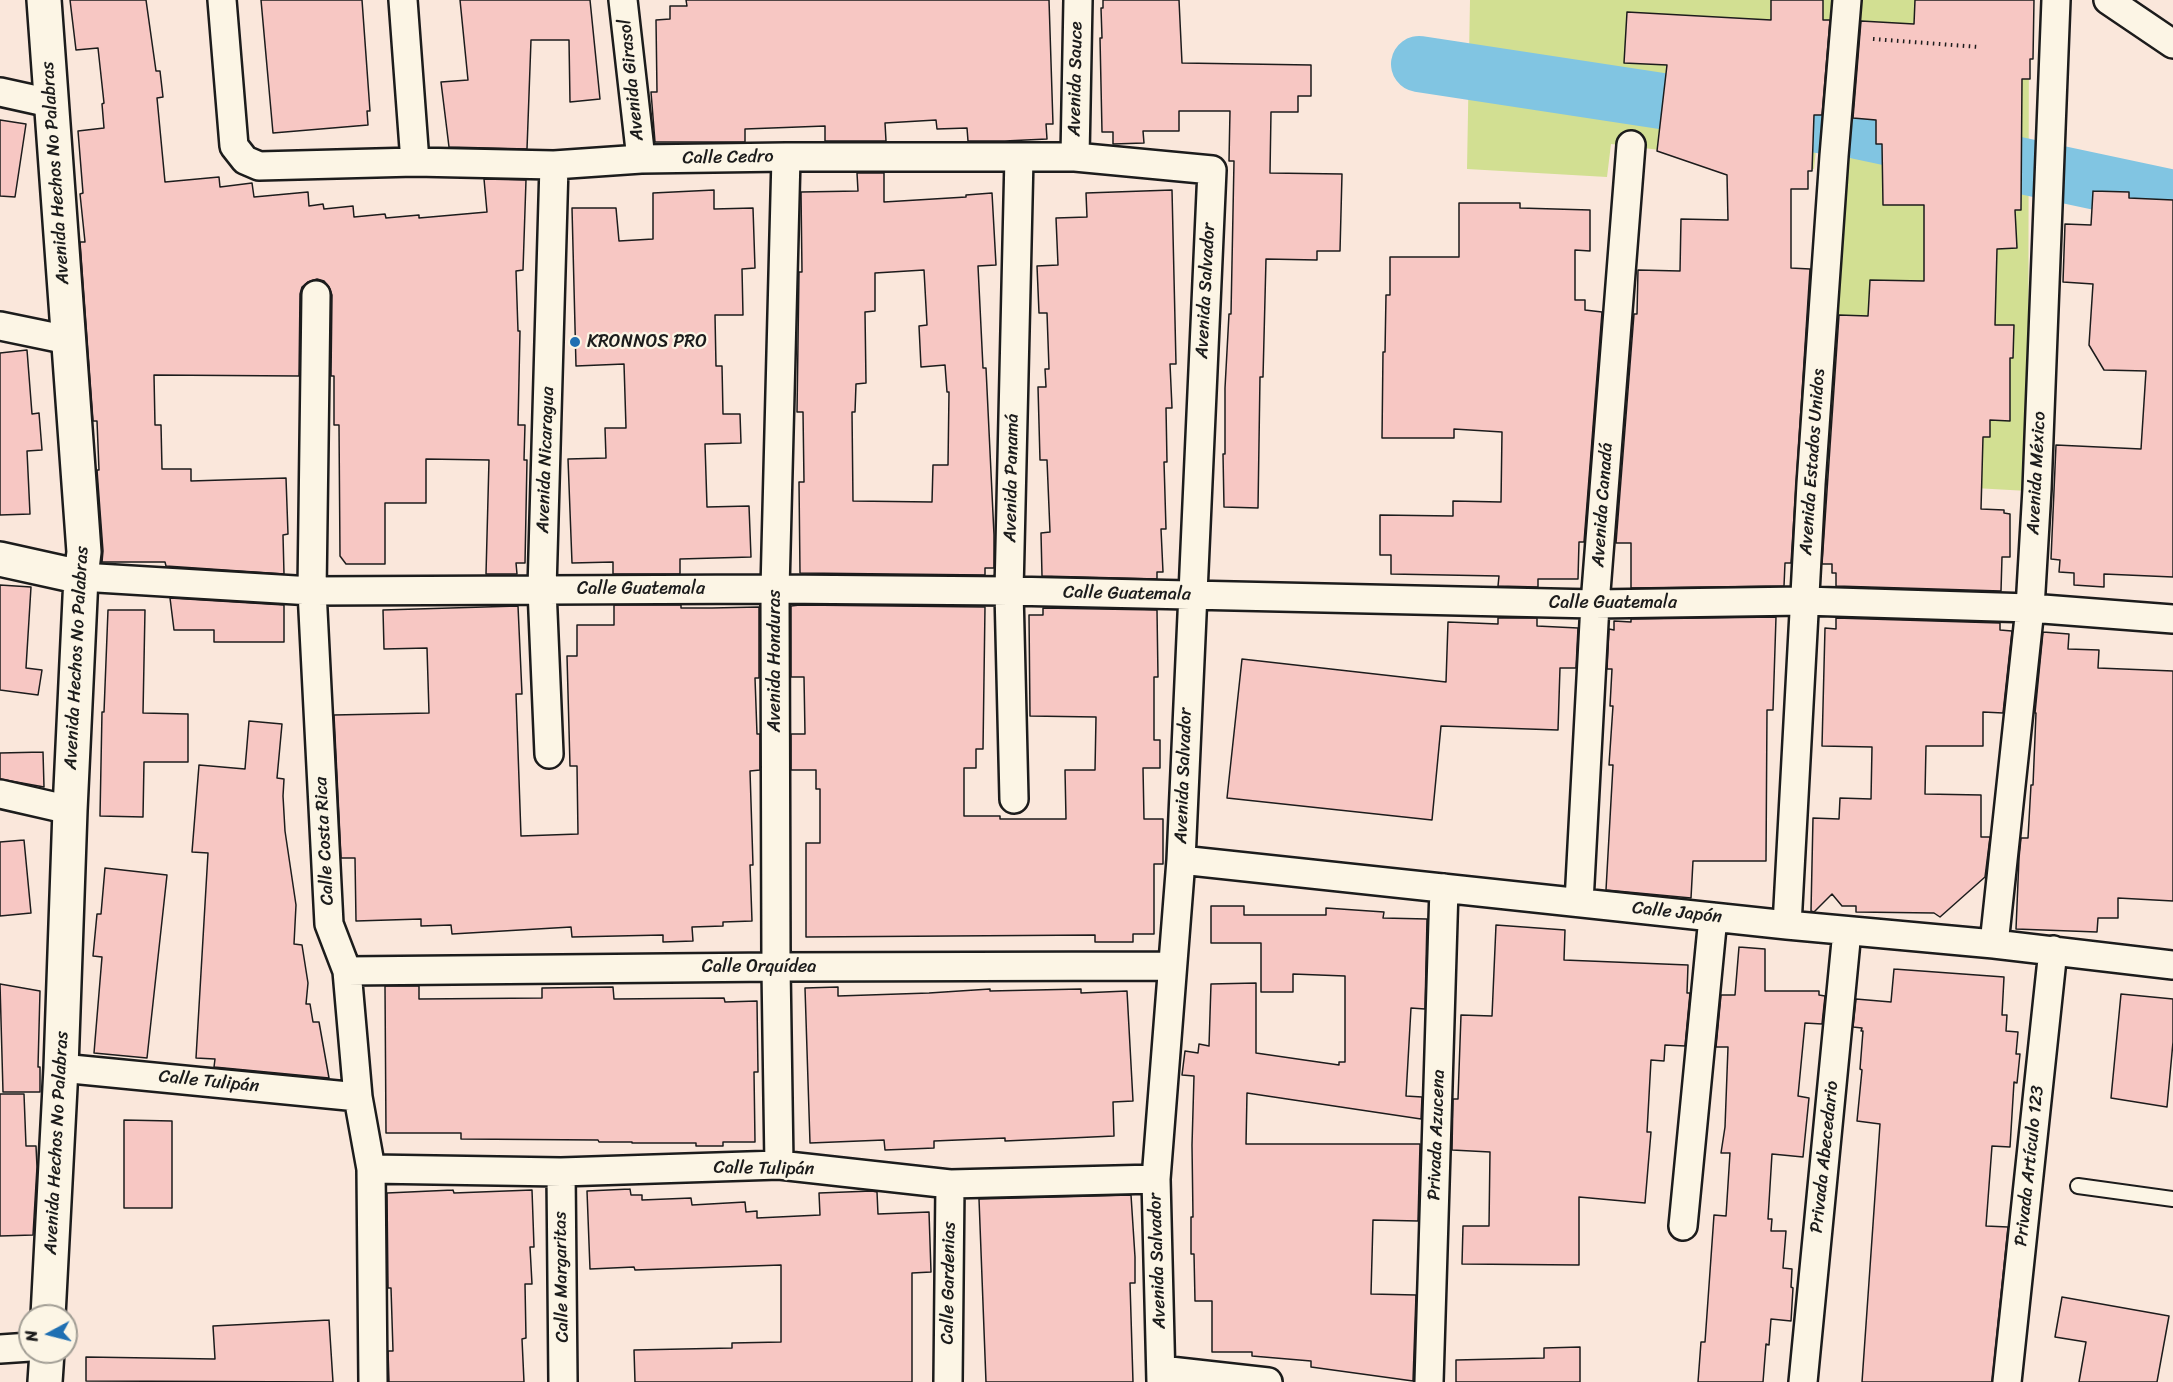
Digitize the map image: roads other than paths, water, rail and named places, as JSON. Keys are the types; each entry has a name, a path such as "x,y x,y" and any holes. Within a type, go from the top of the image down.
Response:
{"street":[{"name":"Avenida Hechos No Palabras","path":"44,0 84,552 70,810 61,1068 49,1304"},
{"name":"Calle Cedro","path":"222,0 234,146 245,160 259,166 415,162 554,165 641,159 786,157 1075,157 1212,170"},
{"path":"403,0 415,162"},
{"name":"Avenida Girasol","path":"623,0 641,159"},
{"name":"Avenida Sauce","path":"1075,157 1078,0"},
{"name":"Avenida Estados Unidos","path":"1787,925 1804,602 1847,0"},
{"name":"Avenida México","path":"1994,944 2030,608 2037,489 2056,0"},
{"path":"2108,0 2173,44"},
{"path":"0,93 51,103"},
{"name":"Avenida Canadá","path":"1579,902 1595,604 1631,145"},
{"name":"Avenida Honduras","path":"779,1165 775,589 786,157"},
{"name":"Avenida Panamá","path":"1014,799 1009,591 1019,157"},
{"name":"Avenida Nicaragua","path":"549,753 542,590 554,165"},
{"name":"Avenida Salvador","path":"1161,1376 1156,1179 1180,860 1212,170"},
{"name":"Calle Costa Rica","path":"315,295 312,591 329,924 346,971 358,1097 371,1169 373,1382"},
{"path":"0,327 68,340"},
{"path":"0,559 81,577"},
{"name":"Calle Guatemala","path":"81,577 312,591 775,589 1009,591 1595,604 1804,602 2030,608 2173,619"},
{"path":"0,794 70,810"},
{"name":"Calle Japón","path":"1180,860 1787,925 2053,950 2173,965"},
{"name":"Privada Azucena","path":"1429,1382 1444,888"},
{"path":"1683,1226 1713,917"},
{"name":"Privada Abecedario","path":"1803,1382 1847,931"},
{"name":"Privada Artículo 123","path":"2007,1382 2053,950"},
{"name":"Calle Orquídea","path":"346,971 1172,966"},
{"name":"Calle Tulipán","path":"61,1068 358,1097"},
{"name":"Calle Tulipán","path":"371,1169 561,1172 779,1165 950,1184 1156,1179"},
{"name":"Calle Margaritas","path":"561,1172 563,1382"},
{"name":"Calle Gardenias","path":"948,1382 950,1184"},
{"path":"0,1349 18,1348"},
{"path":"45,1382 46,1364"},
{"path":"1161,1376 1268,1382"}],"lane":[{"path":"2078,1186 2173,1199"}],"waterway":[{"path":"1419,64 1832,127"},
{"path":"1858,131 2173,198"}],"place":[{"name":"KRONNOS PRO","path":"575,342"}]}
